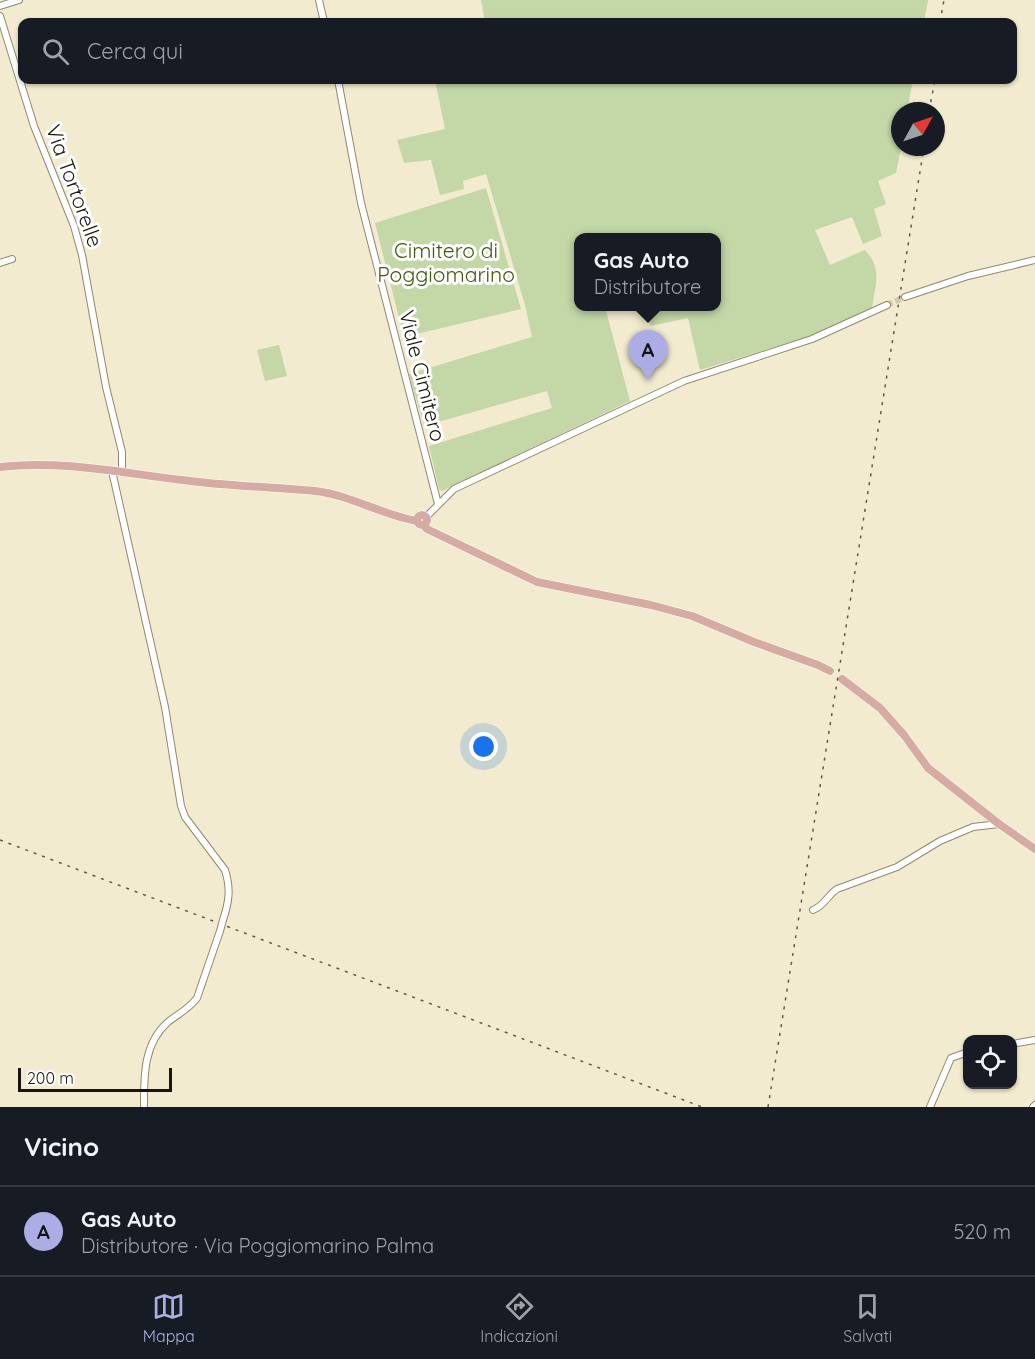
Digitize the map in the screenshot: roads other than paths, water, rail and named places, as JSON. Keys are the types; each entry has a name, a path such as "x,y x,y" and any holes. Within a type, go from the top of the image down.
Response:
{"main road":[{"path":"0,467 59,465 122,471 186,481 332,493 398,517 422,521 427,529 537,582 651,604 692,616 830,671"},
{"path":"842,679 880,708 904,735 928,768 1035,849"}],"street":[{"path":"0,6 19,0"},
{"path":"319,0 323,18"},
{"name":"Via Tortorelle","path":"0,16 18,74"},
{"name":"Via Tortorelle","path":"21,84 34,126 74,226 82,255 106,387 120,440 122,471"},
{"name":"Viale Cimitero","path":"339,84 361,203 438,504"},
{"path":"0,263 12,259"},
{"path":"905,297 968,276 1035,260"},
{"path":"422,521 454,489 684,381 812,339 886,305"},
{"path":"112,471 165,706 181,806 185,817 225,870 228,879 229,903 197,998 190,1007 163,1027 149,1048 145,1064 144,1107"},
{"path":"813,910 821,906 837,889 897,867 940,841 973,827 999,824"},
{"path":"1017,1043 1035,1040"},
{"path":"930,1107 951,1058 963,1054"}],"tunnel":[{"path":"887,305 905,297"}],"railway":[{"path":"941,18 944,0"},
{"path":"931,102 934,84"},
{"path":"768,1107 923,156"},
{"path":"0,840 702,1107"}],"place":[{"name":"Gas Auto","path":"648,380"}],"park label":[{"name":"Cimitero di Poggiomarino","path":"446,263"}]}
